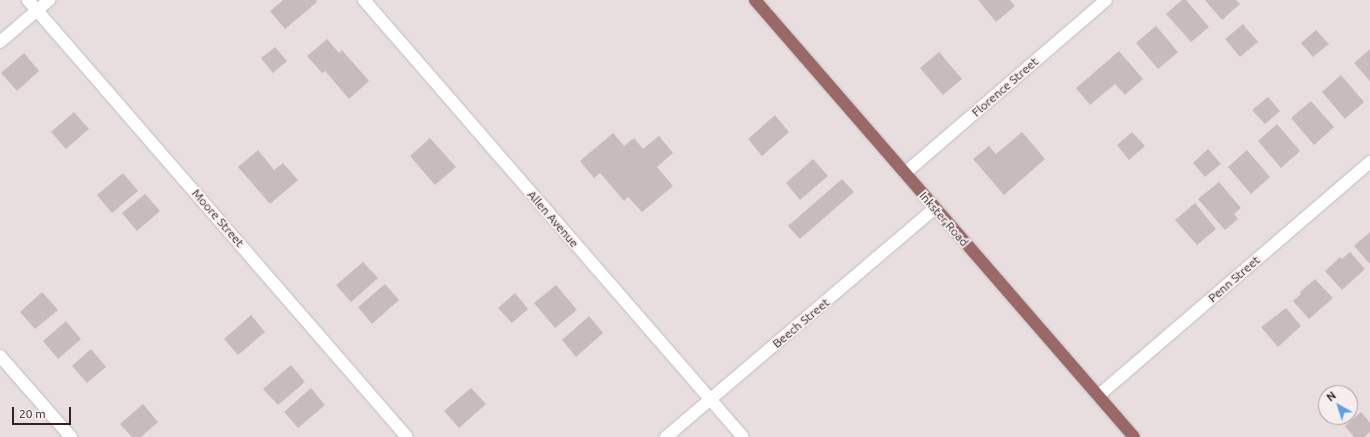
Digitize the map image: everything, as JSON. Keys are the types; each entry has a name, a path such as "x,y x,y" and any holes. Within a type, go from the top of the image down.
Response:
{"main road":[{"name":"Inkster Road","path":"755,0 1134,437"}],"street":[{"name":"Moore Street","path":"28,0 407,437"},
{"path":"0,42 49,0"},
{"name":"Allen Avenue","path":"364,0 743,437"},
{"name":"Florence Street","path":"905,173 1106,0"},
{"name":"Penn Street","path":"1098,396 1370,162"},
{"name":"Beech Street","path":"666,437 935,208"},
{"path":"0,356 71,437"}],"building":[{"path":"283,0 316,0 317,2 285,29 270,11"},
{"path":"978,0 1010,0 1015,6 996,22"},
{"path":"1182,0 1186,0 1209,27 1191,42 1166,14"},
{"path":"1205,0 1236,0 1240,4 1222,20"},
{"path":"1243,24 1258,42 1240,57 1225,39"},
{"path":"1156,26 1178,52 1158,69 1136,43"},
{"path":"1316,30 1329,44 1313,57 1301,43"},
{"path":"327,39 339,53 342,50 369,81 349,99 325,71 322,73 307,56"},
{"path":"275,47 287,61 273,73 261,58"},
{"path":"1370,49 1370,81 1354,63"},
{"path":"1119,51 1143,79 1125,95 1115,84 1090,105 1076,88"},
{"path":"939,52 962,79 943,95 920,68"},
{"path":"24,53 39,71 17,91 1,73"},
{"path":"1341,75 1364,102 1345,119 1322,92"},
{"path":"1268,97 1280,111 1265,124 1252,110"},
{"path":"1311,101 1334,127 1314,145 1291,118"},
{"path":"74,112 89,129 66,149 51,132"},
{"path":"775,115 789,132 762,156 748,139"},
{"path":"1277,124 1300,151 1281,168 1258,141"},
{"path":"1022,132 1045,159 1004,195 973,159 989,146 996,154"},
{"path":"1132,132 1145,146 1129,160 1117,145"},
{"path":"613,133 624,146 634,138 643,149 659,136 673,153 657,167 673,186 642,212 628,197 624,201 600,173 594,178 580,161"},
{"path":"430,138 456,167 435,185 410,156"},
{"path":"1208,149 1221,164 1205,177 1193,163"},
{"path":"258,150 274,170 283,163 298,180 270,204 238,167"},
{"path":"1247,150 1270,177 1251,194 1228,167"},
{"path":"813,159 828,176 800,200 786,183"},
{"path":"123,173 138,191 112,213 97,195"},
{"path":"842,179 854,192 800,239 788,226"},
{"path":"1219,182 1241,208 1234,214 1238,219 1225,230 1198,199"},
{"path":"145,194 160,211 137,231 122,213"},
{"path":"1195,203 1216,229 1197,245 1175,220"},
{"path":"1370,232 1370,264 1354,246"},
{"path":"1350,252 1365,269 1342,290 1325,271 1340,257 1342,259"},
{"path":"363,262 378,278 351,302 336,285"},
{"path":"1315,279 1333,298 1309,319 1293,301 1301,294 1300,292"},
{"path":"385,284 399,300 372,324 358,307"},
{"path":"556,285 577,310 555,328 534,303"},
{"path":"42,292 58,310 35,329 20,312"},
{"path":"515,293 528,309 512,323 498,308"},
{"path":"1286,308 1301,326 1278,347 1261,327"},
{"path":"251,315 265,332 238,355 224,339"},
{"path":"589,316 603,333 576,357 562,340"},
{"path":"66,321 81,339 58,359 43,341"},
{"path":"91,349 106,367 87,383 72,366"},
{"path":"291,365 305,382 278,405 263,389"},
{"path":"311,388 325,405 298,428 284,412"},
{"path":"471,388 486,404 459,428 444,411"},
{"path":"143,404 158,422 141,437 132,437 120,424"},
{"path":"1361,412 1370,423 1370,432 1364,437 1354,437 1345,426 1358,425 1358,415"}]}
